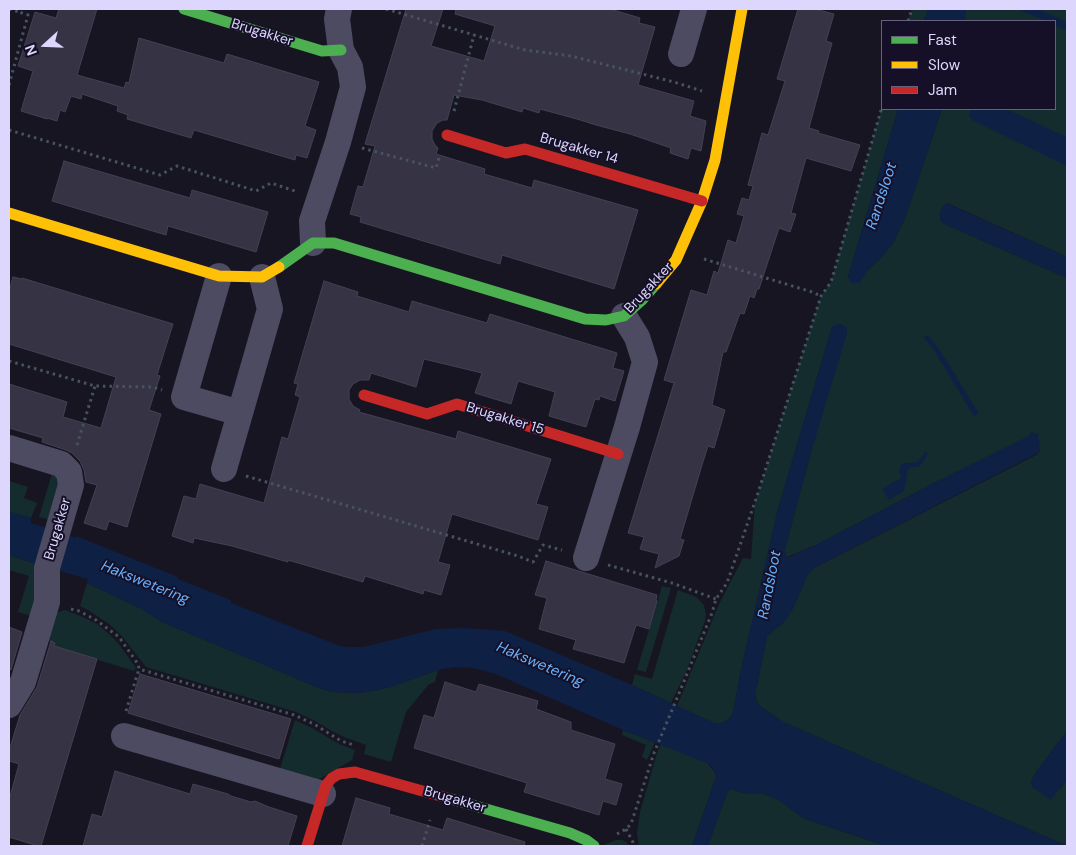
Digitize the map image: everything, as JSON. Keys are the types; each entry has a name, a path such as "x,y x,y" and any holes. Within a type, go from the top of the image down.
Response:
{"street":[{"name":"Brugakker","path":"184,9 322,51 341,50"},
{"path":"9,213 219,276 262,277 288,261 313,243 312,221 338,142 353,87 350,67 341,50 337,19 339,9"},
{"path":"681,54 694,9"},
{"name":"Brugakker","path":"313,243 334,243 585,318 606,320 624,316 641,301 676,260 702,201 716,160 742,9"},
{"name":"Brugakker 14","path":"447,135 506,153 525,149 702,201"},
{"path":"219,276 184,397 240,413"},
{"path":"224,469 270,309 262,277"},
{"path":"586,558 645,362 637,337 624,316"},
{"name":"Brugakker 15","path":"364,395 426,414 457,404 618,454"},
{"path":"9,448 62,467"},
{"name":"Brugakker","path":"9,705 23,682 47,602 47,568 71,485 62,467"},
{"path":"124,736 323,794"},
{"name":"Brugakker","path":"308,846 326,785 339,774 356,772 570,833 594,846"}],"path":[{"path":"9,9 20,10 28,15 9,85"},
{"path":"386,9 525,50 572,56 726,97"},
{"path":"635,846 626,829 631,824 654,753 712,613 716,599 727,583 758,496 821,296 830,282 881,110"},
{"path":"9,130 160,175 177,166 256,191 271,183 319,199"},
{"path":"680,250 821,296"},
{"path":"9,361 95,386 153,387 184,397"},
{"path":"62,467 95,386"},
{"path":"224,469 533,562 544,545 672,583 716,599"},
{"path":"47,602 79,611 96,620 119,638 138,664 139,669 119,734 124,736"},
{"path":"139,669 294,715 314,724 341,741 361,747 356,772"}],"green space":[{"path":"912,9 928,9 924,20 908,20"},
{"path":"966,9 1067,9 1067,257 947,203 941,210 940,220 945,224 1067,278 1067,731 1036,772 1031,782 1060,789 1067,779 1067,846 783,722 758,705 755,694 767,636 784,622 793,608 809,572 1038,454 1040,451 1032,432 1030,436 936,482 818,544 787,557 784,552 810,456 832,327 778,509 733,713 728,720 714,723 677,706 719,604 743,558 751,559 755,503 821,296 831,282 881,110 898,110 848,277 859,283 868,270 893,243 905,218 942,110 1056,110 1056,20 964,20"},
{"path":"53,470 60,476 55,521 39,517"},
{"path":"9,481 28,487 24,498 37,503 31,518 9,512"},
{"path":"9,555 42,566 40,588 32,616 18,612 29,576 9,570"},
{"path":"87,583 142,609 162,622 332,692 360,693 378,690 438,670 435,682 429,684 406,712 391,762 364,754 366,745 344,737 296,712 146,667 121,635 109,624 80,606"},
{"path":"662,586 671,588 646,672 637,670"},
{"path":"678,590 696,597 704,605 706,615 686,672 671,703 632,685 635,674 652,679"},
{"path":"65,610 97,624 109,634 136,668 134,671 54,646 55,643 46,640 55,614"},
{"path":"295,720 339,744 355,750 352,760 318,780 279,772"},
{"path":"623,730 655,742 647,760 642,757 646,745 622,735"},
{"path":"661,744 707,763 714,771 716,777 692,846 639,846 637,834 640,812"},
{"path":"731,789 748,794 764,794 779,800 803,818 886,846 708,846 728,791"},
{"path":"616,840 622,840 629,846 604,845"}],"water":[{"path":"928,9 966,9 964,20 924,20"},
{"path":"1017,9 1038,9 1067,22 1067,31 1056,26 1056,20 1044,20"},
{"name":"Randsloot","path":"898,110 942,110 905,218 893,243 868,270 859,283 853,283 848,277"},
{"path":"971,110 1008,110 1067,137 1067,166 972,120 969,116"},
{"path":"946,203 1067,257 1067,278 945,224 940,220 940,214"},
{"path":"837,324 845,326 847,333 810,456 784,552 787,557 818,544 1029,436 1032,432 1038,434 1040,451 809,572 793,608 784,622 767,636 755,694 756,700 759,705 783,722 1067,846 886,846 803,818 779,800 764,794 748,794 731,789 728,791 708,846 692,846 716,777 712,767 707,763 623,730 496,674 473,668 441,669 378,690 360,693 332,692 162,622 142,609 87,583 88,579 9,555 9,512 31,518 31,523 75,538 76,536 178,577 178,579 231,600 231,603 340,646 364,647 436,629 464,628 505,631 632,685 714,723 721,723 728,720 733,713 778,509 832,327"},
{"path":"926,335 941,352 978,412 977,415 973,415 934,350 924,338"},
{"path":"925,452 928,454 921,465 908,469 904,491 889,500 882,489 901,478 899,469 901,465 918,462"},
{"path":"1067,731 1067,779 1051,800 1032,787 1031,782 1036,772"}],"building":[{"path":"59,9 97,9 77,75 124,88 126,82 129,83 139,38 224,63 227,54 319,82 305,126 316,130 307,158 296,155 295,160 194,130 191,138 127,119 128,115 117,111 118,106 82,94 81,99 71,96 65,112 60,110 57,121 21,111 33,71 18,66 35,12 56,18"},
{"path":"406,9 443,9 431,46 484,61 495,26 455,14 456,9 610,9 640,18 639,23 655,27 638,85 694,101 690,116 706,121 701,151 691,148 688,159 670,153 671,148 577,119 540,109 539,113 523,108 522,112 482,100 454,95 447,120 437,123 432,131 432,139 438,148 436,154 485,169 484,174 532,188 534,180 638,210 614,289 502,255 500,264 360,222 361,217 350,214 358,186 363,187 375,146 365,144"},
{"path":"798,9 815,9 834,14 826,41 832,43 809,128 819,131 818,133 860,145 851,171 806,158 791,213 796,214 790,232 779,228 759,289 757,289 754,298 750,296 744,314 740,313 726,352 723,352 712,405 725,410 714,448 708,446 702,465 680,539 684,540 679,556 655,568 659,554 640,549 644,537 628,533 674,383 664,380 691,290 707,295 714,271 718,273 728,240 736,243 744,216 737,214 742,198 749,200 753,186 748,185 762,133 768,135 785,81 777,79"},
{"path":"64,161 190,198 192,190 268,212 256,252 168,226 166,235 52,201"},
{"path":"13,277 22,278 173,324 157,375 160,376 149,410 161,414 127,527 109,521 106,530 84,523 97,485 86,482 80,461 66,450 42,442 43,438 9,428 9,384 67,402 63,417 101,428 116,377 9,344 9,292"},
{"path":"324,281 358,292 357,296 409,312 412,301 487,323 490,314 617,353 613,368 624,371 615,401 600,396 599,400 595,399 586,427 549,416 555,392 518,381 511,404 475,393 482,373 424,359 416,387 371,373 369,380 360,380 353,384 349,390 349,399 353,406 360,410 359,412 456,439 458,431 551,459 536,504 548,507 538,540 452,514 438,562 450,565 441,595 424,590 423,594 365,576 363,582 232,546 194,538 193,543 172,536 184,496 196,499 200,484 264,503 282,437 288,439 300,397 295,395 298,384 294,383"},
{"path":"546,561 657,595 649,629 636,625 624,663 573,649 576,640 539,629 547,598 535,595"},
{"path":"9,627 22,632 11,670 9,669"},
{"path":"51,641 55,643 54,646 97,659 41,846 38,846 9,837 9,800 19,764 9,761 9,751 20,715 37,687"},
{"path":"140,674 291,719 279,759 128,713"},
{"path":"445,682 476,692 479,684 538,701 536,709 571,722 571,730 615,744 605,779 622,784 616,805 603,801 599,815 524,792 527,783 414,748 424,715 434,718"},
{"path":"115,771 190,794 193,784 251,802 255,801 297,816 288,846 83,846 92,814 102,817"},
{"path":"356,798 390,808 389,814 443,830 447,818 525,842 524,846 342,846"}],"traffic: fast":[{"path":"184,9 322,51 341,50"},
{"path":"279,267 313,243 334,243 585,319 606,320 624,316 656,284"},
{"path":"451,799 570,833 594,846"}],"traffic: slow":[{"path":"656,284 676,260 702,201 715,160 742,9"},
{"path":"9,213 219,276 262,277 279,267"}],"traffic: jam":[{"path":"447,135 506,153 525,149 702,201"},
{"path":"364,395 427,414 457,404 618,454"},
{"path":"307,846 326,785 339,774 355,772 451,799"}],"water label":[{"name":"Hakswetering","path":"145,583"},
{"name":"Hakswetering","path":"540,665"}]}
